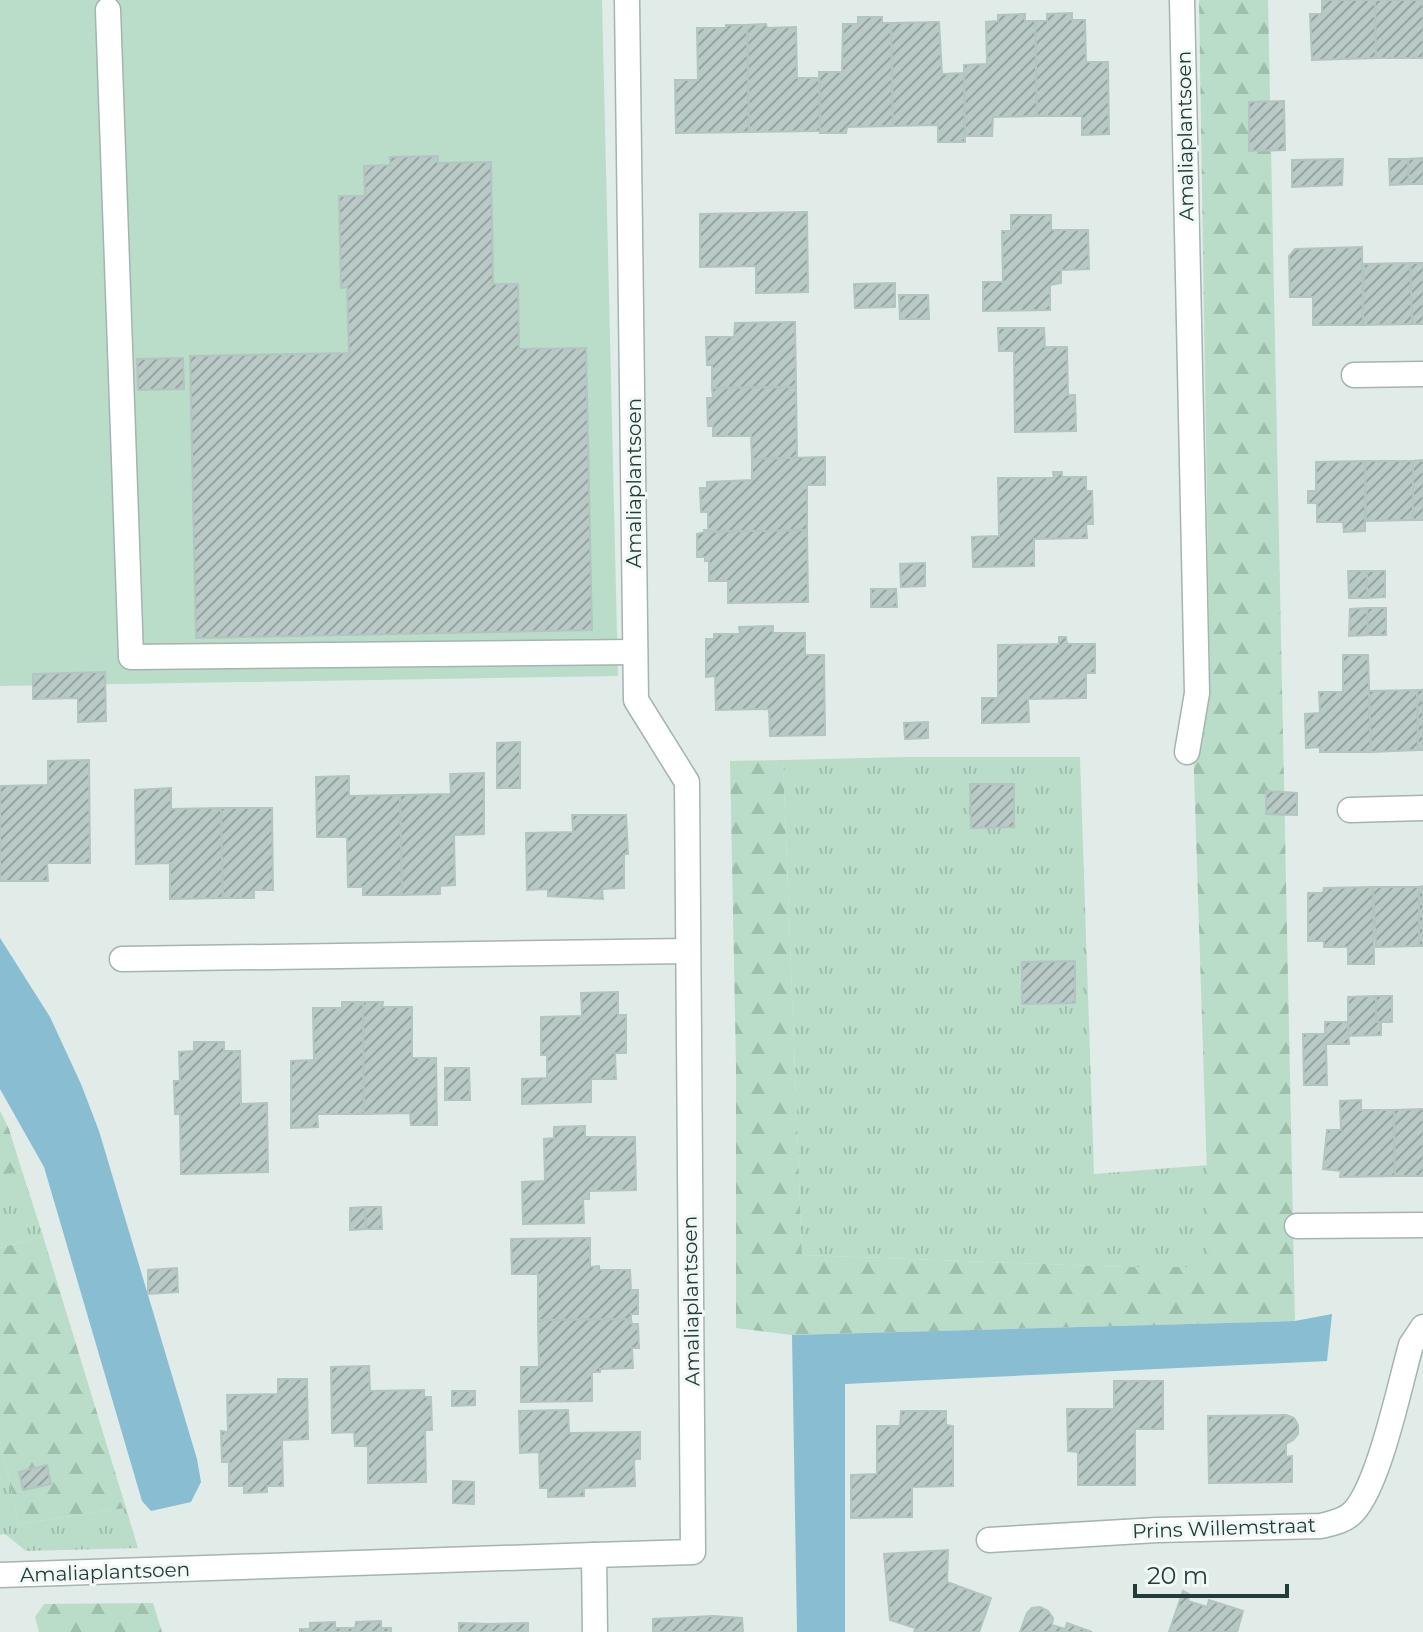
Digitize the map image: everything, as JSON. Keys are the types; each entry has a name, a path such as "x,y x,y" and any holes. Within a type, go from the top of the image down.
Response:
{"street":[{"name":"Amaliaplantsoen","path":"0,1575 693,1552 687,782 636,700 627,0"},
{"name":"Amaliaplantsoen","path":"1182,0 1197,693 1187,752"},
{"path":"108,10 131,657 635,652"},
{"path":"1354,375 1423,374"},
{"path":"1350,810 1423,808"},
{"path":"122,959 687,951"},
{"path":"1297,1226 1423,1225"},
{"name":"Prins Willemstraat","path":"989,1540 1157,1530 1321,1526 1339,1522 1352,1513 1368,1487 1411,1345 1423,1327"},
{"path":"594,1555 595,1632"}],"green space":[{"path":"0,0 602,0 618,676 0,686"},
{"path":"1199,0 1268,0 1295,1321 792,1335 736,1328 736,1066 730,761 783,760 802,1255 1124,1267 1210,1267 1193,742 1198,737 1210,694"},
{"path":"1080,757 1094,1174 1208,1165 1210,1267 1124,1267 802,1255 783,760"},
{"path":"0,1111 22,1171 0,1175"},
{"path":"22,1171 43,1236 0,1248 0,1175"},
{"path":"43,1236 126,1508 19,1524 0,1441 0,1248"},
{"path":"0,1441 19,1524 126,1508 138,1548 26,1551 5,1534 0,1535"},
{"path":"153,1603 162,1632 39,1632 35,1617 44,1604"}],"water":[{"path":"0,938 50,1017 99,1131 197,1459 201,1482 191,1502 151,1511 142,1501 44,1167 0,1089"},
{"path":"1332,1314 1327,1361 845,1384 845,1632 797,1632 792,1335 1295,1321"}],"building":[{"path":"1322,0 1375,0 1376,58 1312,60 1310,14 1322,14"},
{"path":"1375,0 1423,0 1423,58 1376,58"},
{"path":"1072,13 1072,20 1085,20 1086,62 1108,62 1109,134 1082,135 1082,116 1037,116 1035,21 1047,21 1047,14"},
{"path":"1025,14 1025,21 1035,21 1037,116 993,117 992,136 965,136 964,65 987,64 986,22 998,21 998,15"},
{"path":"858,17 882,17 882,23 891,23 893,126 847,127 846,133 820,133 819,72 842,72 843,24 858,24"},
{"path":"939,22 942,74 964,73 965,142 938,142 938,125 893,126 891,23"},
{"path":"766,24 767,28 796,27 797,78 819,78 820,131 749,132 747,25"},
{"path":"726,25 747,25 749,132 676,133 675,80 698,80 697,28 726,28"},
{"path":"1284,101 1285,150 1249,151 1249,102"},
{"path":"438,156 438,163 491,162 493,284 518,284 519,349 586,348 592,630 196,638 190,356 349,353 347,287 341,288 339,196 365,196 364,166 390,165 390,157"},
{"path":"1423,158 1423,184 1409,184 1408,159"},
{"path":"1343,159 1342,185 1292,187 1292,160"},
{"path":"1389,159 1408,159 1409,184 1390,185"},
{"path":"807,212 808,292 756,293 756,266 700,267 700,214"},
{"path":"1011,215 1051,215 1051,230 1088,230 1089,269 1061,270 1061,283 1050,285 1050,310 983,311 983,282 1003,282 1002,231 1011,231"},
{"path":"1362,247 1363,325 1313,325 1313,297 1290,297 1289,256 1295,249"},
{"path":"1410,263 1423,263 1423,324 1412,324"},
{"path":"1410,263 1412,324 1363,325 1364,264"},
{"path":"895,283 895,307 855,308 854,284"},
{"path":"899,295 928,295 929,319 900,319"},
{"path":"795,322 796,387 712,388 712,365 707,365 706,337 734,337 735,323"},
{"path":"998,328 1044,328 1045,347 1067,347 1068,395 1075,395 1076,431 1015,432 1014,351 999,351"},
{"path":"183,358 184,389 138,390 137,359"},
{"path":"796,387 797,458 752,459 751,436 713,436 713,426 708,426 707,398 713,398 712,388"},
{"path":"825,457 825,485 807,485 807,530 705,532 708,530 708,512 701,512 700,488 707,488 707,482 752,480 752,459"},
{"path":"1423,460 1423,520 1413,520 1413,461"},
{"path":"1365,461 1365,531 1344,532 1343,522 1317,522 1317,503 1308,503 1308,491 1316,491 1316,462"},
{"path":"1365,461 1413,461 1413,520 1366,521"},
{"path":"1053,472 1062,472 1062,477 1086,477 1086,491 1092,491 1093,524 1086,524 1087,538 1034,539 1034,566 973,567 972,537 999,536 998,478 1054,478"},
{"path":"807,530 808,602 728,603 728,581 709,581 709,561 705,561 705,557 697,557 697,534 705,532"},
{"path":"925,563 925,586 901,587 900,564"},
{"path":"1348,571 1367,571 1367,598 1349,598"},
{"path":"1367,571 1385,571 1385,597 1367,598"},
{"path":"871,589 896,589 897,607 871,607"},
{"path":"1367,608 1368,635 1349,636 1350,609"},
{"path":"1367,608 1386,608 1386,635 1368,635"},
{"path":"773,626 773,633 805,633 805,655 824,655 825,735 770,736 769,709 716,710 715,676 706,677 706,639 714,639 714,634 740,634 739,627"},
{"path":"1059,637 1066,637 1067,644 1095,644 1095,673 1086,673 1086,698 1028,699 1029,722 982,723 982,698 998,698 998,645 1059,644"},
{"path":"1343,655 1368,655 1371,752 1320,752 1320,747 1306,748 1305,714 1320,713 1319,692 1343,692"},
{"path":"105,672 106,721 78,722 78,698 33,699 33,674"},
{"path":"1417,690 1423,690 1423,750 1418,750"},
{"path":"1417,690 1418,750 1371,752 1369,691"},
{"path":"928,722 928,738 905,739 904,723"},
{"path":"520,742 520,788 497,788 497,743"},
{"path":"89,760 90,863 47,863 48,881 0,881 0,786 48,785 48,761"},
{"path":"484,773 484,834 454,835 455,885 440,886 440,894 402,895 400,795 451,794 450,774"},
{"path":"349,776 349,796 400,795 402,895 363,895 363,887 348,887 347,837 317,837 316,777"},
{"path":"970,784 1014,784 1014,827 971,828"},
{"path":"171,788 171,809 221,808 223,898 170,899 170,863 136,864 135,790"},
{"path":"1266,791 1297,793 1297,815 1266,814"},
{"path":"221,808 272,808 273,890 254,890 254,898 223,898"},
{"path":"572,815 626,815 628,854 624,854 624,888 602,889 603,899 548,896 548,889 527,890 526,833 573,832"},
{"path":"1423,886 1423,946 1419,946 1419,887"},
{"path":"1373,887 1374,964 1348,964 1348,947 1324,947 1324,941 1308,941 1308,893 1323,893 1324,888"},
{"path":"1373,887 1419,887 1419,946 1376,947"},
{"path":"1075,961 1075,1003 1022,1004 1022,962"},
{"path":"618,992 618,1015 626,1015 626,1053 615,1053 616,1079 591,1079 591,1102 522,1104 522,1079 547,1078 547,1055 541,1055 541,1017 582,1016 581,993"},
{"path":"1376,996 1392,996 1392,1022 1376,1022"},
{"path":"1376,996 1376,1022 1381,1022 1381,1035 1348,1036 1348,997"},
{"path":"342,1002 363,1002 364,1114 317,1114 318,1127 291,1128 291,1061 314,1060 313,1008 342,1008"},
{"path":"363,1002 383,1002 382,1007 412,1007 412,1058 436,1058 437,1125 411,1125 410,1113 364,1114"},
{"path":"1325,1022 1348,1022 1349,1044 1326,1044 1327,1085 1304,1085 1303,1034 1325,1034"},
{"path":"194,1042 224,1042 224,1051 240,1051 241,1104 267,1103 268,1172 181,1174 180,1114 175,1114 174,1081 180,1081 179,1052 194,1051"},
{"path":"445,1068 469,1068 470,1100 445,1100"},
{"path":"1361,1100 1361,1110 1394,1110 1395,1176 1340,1177 1341,1171 1323,1169 1327,1130 1341,1130 1340,1101"},
{"path":"1423,1109 1423,1176 1395,1176 1394,1110"},
{"path":"585,1126 585,1137 635,1137 636,1190 589,1191 589,1199 583,1199 584,1223 523,1224 522,1182 545,1181 544,1139 554,1138 554,1127"},
{"path":"365,1207 366,1229 350,1230 350,1208"},
{"path":"365,1207 381,1207 382,1229 366,1229"},
{"path":"590,1238 590,1267 630,1270 631,1290 638,1290 638,1314 631,1314 631,1319 538,1320 538,1274 512,1274 511,1239"},
{"path":"177,1268 178,1292 148,1294 148,1270"},
{"path":"631,1319 632,1324 638,1324 639,1348 632,1348 633,1368 592,1372 592,1401 521,1402 521,1367 539,1367 538,1320"},
{"path":"369,1366 370,1391 424,1390 424,1397 431,1397 432,1430 425,1430 426,1482 368,1483 368,1446 355,1446 354,1432 332,1433 331,1367"},
{"path":"278,1379 307,1379 308,1439 282,1440 283,1486 267,1486 267,1492 244,1493 244,1486 229,1486 229,1462 222,1462 221,1431 228,1432 227,1395 278,1394"},
{"path":"1114,1381 1163,1381 1163,1429 1135,1429 1135,1485 1078,1485 1078,1452 1068,1451 1067,1409 1114,1409"},
{"path":"452,1391 475,1391 475,1405 452,1406"},
{"path":"568,1410 569,1433 640,1432 640,1459 634,1459 635,1486 584,1488 584,1496 548,1497 548,1488 540,1488 539,1452 520,1453 519,1411"},
{"path":"901,1411 946,1411 946,1425 953,1426 953,1486 912,1487 912,1517 851,1518 851,1475 877,1474 877,1426 900,1426"},
{"path":"1286,1415 1294,1418 1298,1425 1298,1434 1286,1444 1286,1457 1292,1456 1292,1482 1209,1483 1208,1416"},
{"path":"47,1465 51,1484 23,1490 19,1472"},
{"path":"453,1481 474,1482 474,1504 453,1503"},
{"path":"948,1550 947,1582 991,1598 979,1632 914,1632 915,1628 890,1620 884,1554"},
{"path":"1183,1591 1189,1594 1188,1601 1207,1607 1209,1600 1243,1611 1237,1632 1169,1632"},
{"path":"1040,1607 1053,1618 1052,1625 1065,1629 1067,1623 1092,1632 1020,1632 1027,1613 1032,1608"},
{"path":"742,1618 743,1632 653,1632 653,1619"},
{"path":"381,1621 381,1628 391,1628 391,1632 345,1632 345,1628 355,1628 356,1622"},
{"path":"335,1622 335,1628 345,1628 345,1632 300,1632 300,1629 310,1629 310,1623"},
{"path":"459,1623 490,1624 490,1632 459,1632"},
{"path":"528,1623 528,1632 490,1632 490,1624"}]}
